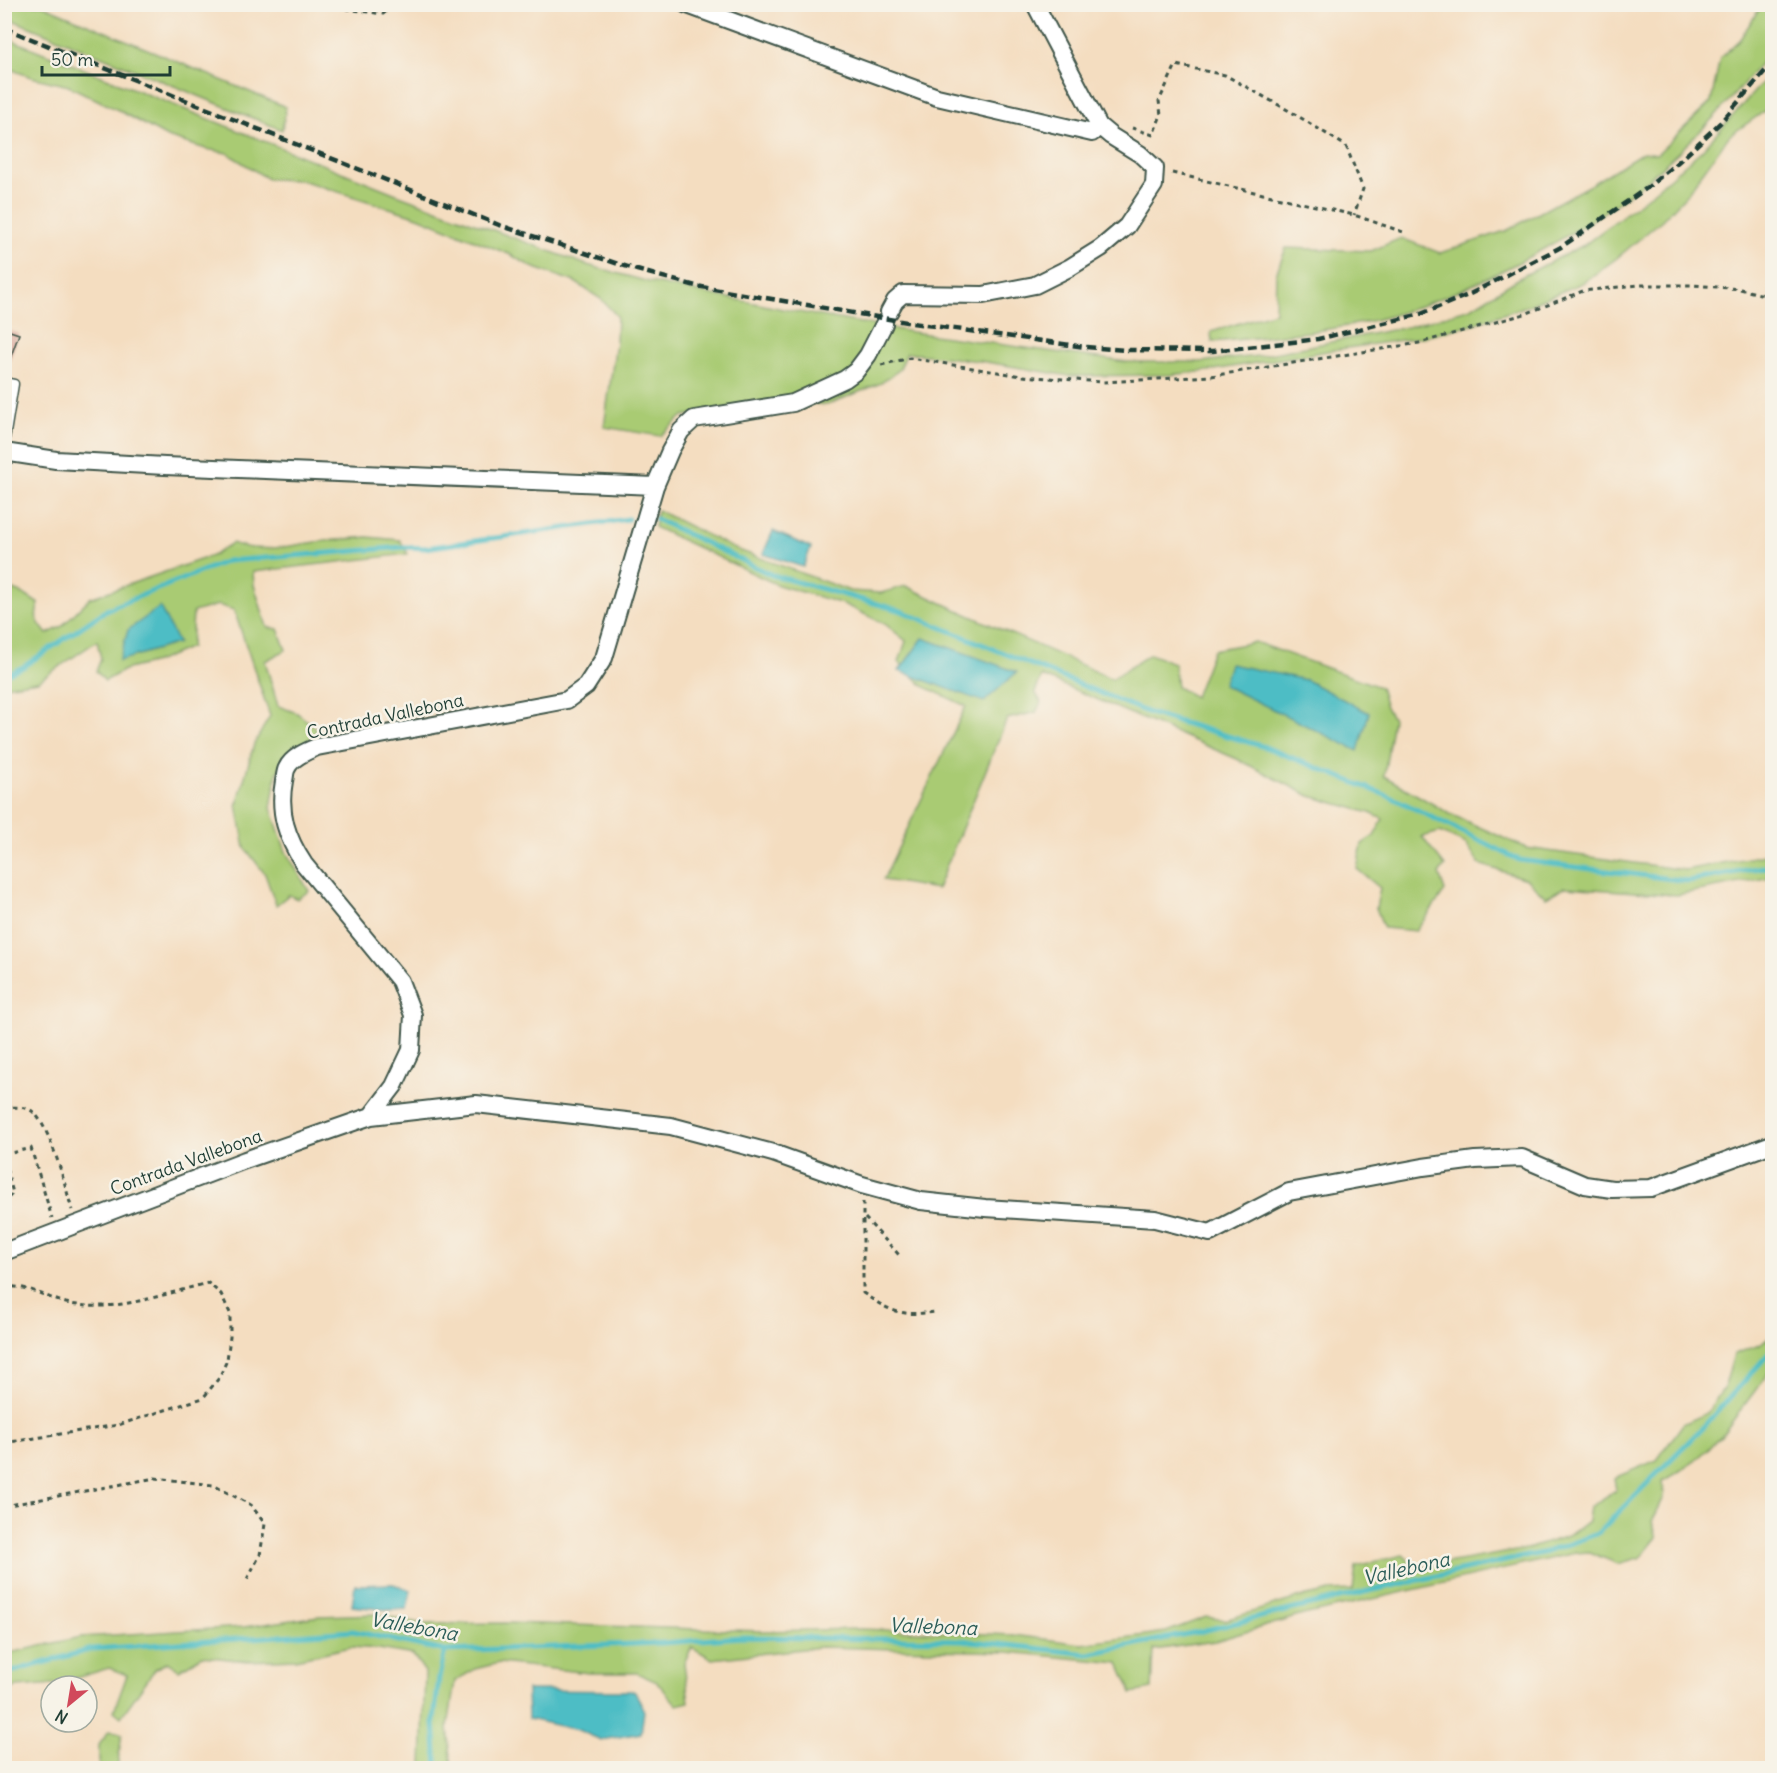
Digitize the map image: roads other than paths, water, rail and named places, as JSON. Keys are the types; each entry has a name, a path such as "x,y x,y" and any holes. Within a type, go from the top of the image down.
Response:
{"street":[{"path":"686,4 937,97 1092,133 1099,126 1035,4"},
{"name":"Contrada Vallebona","path":"4,1252 371,1116 394,1086 411,1050 413,1015 400,981 304,864 291,844 282,817 282,792 287,767 300,755 317,747 567,700 586,686 604,658 655,486 669,451 681,431 694,419 793,403 845,379 856,372 868,355 895,301 903,294 983,295 1035,285 1101,248 1127,226 1154,185 1155,168 1140,154 1099,126"},
{"path":"4,452 56,460 165,466 655,486"},
{"path":"371,1116 476,1104 671,1126 774,1153 862,1185 921,1201 985,1208 1155,1219 1210,1233 1289,1192 1423,1167 1476,1160 1521,1158 1585,1185 1612,1189 1651,1188 1773,1144"}],"lane":[{"path":"4,382 14,384 4,445"}],"water":[{"path":"773,531 811,548 803,567 763,554"},
{"path":"160,607 178,643 119,661 128,630"},
{"path":"923,638 1017,672 984,702 899,671"},
{"path":"1230,664 1306,680 1369,713 1358,751 1223,685"},
{"path":"393,1584 411,1590 407,1609 390,1610 352,1606 355,1585"},
{"path":"527,1690 635,1691 644,1711 641,1733 601,1740 578,1730 528,1719"}],"waterway":[{"path":"4,675 23,667 108,609 227,561 405,547 425,548 628,519"},
{"path":"656,519 772,575 899,610 1149,713 1265,747 1393,798 1519,860 1688,881 1763,867 1772,868"},
{"name":"Vallebona","path":"4,1674 92,1649 353,1631 445,1651 662,1643 741,1637 962,1640 1088,1654 1202,1631 1546,1552 1597,1534 1706,1424 1772,1350"},
{"path":"437,1768 434,1721 439,1677 445,1651"}],"railway":[{"path":"4,28 499,225 637,270 696,286 912,323 1085,347 1127,350 1213,351 1318,339 1421,314 1468,295 1561,247 1647,188 1720,123 1772,63"}]}
